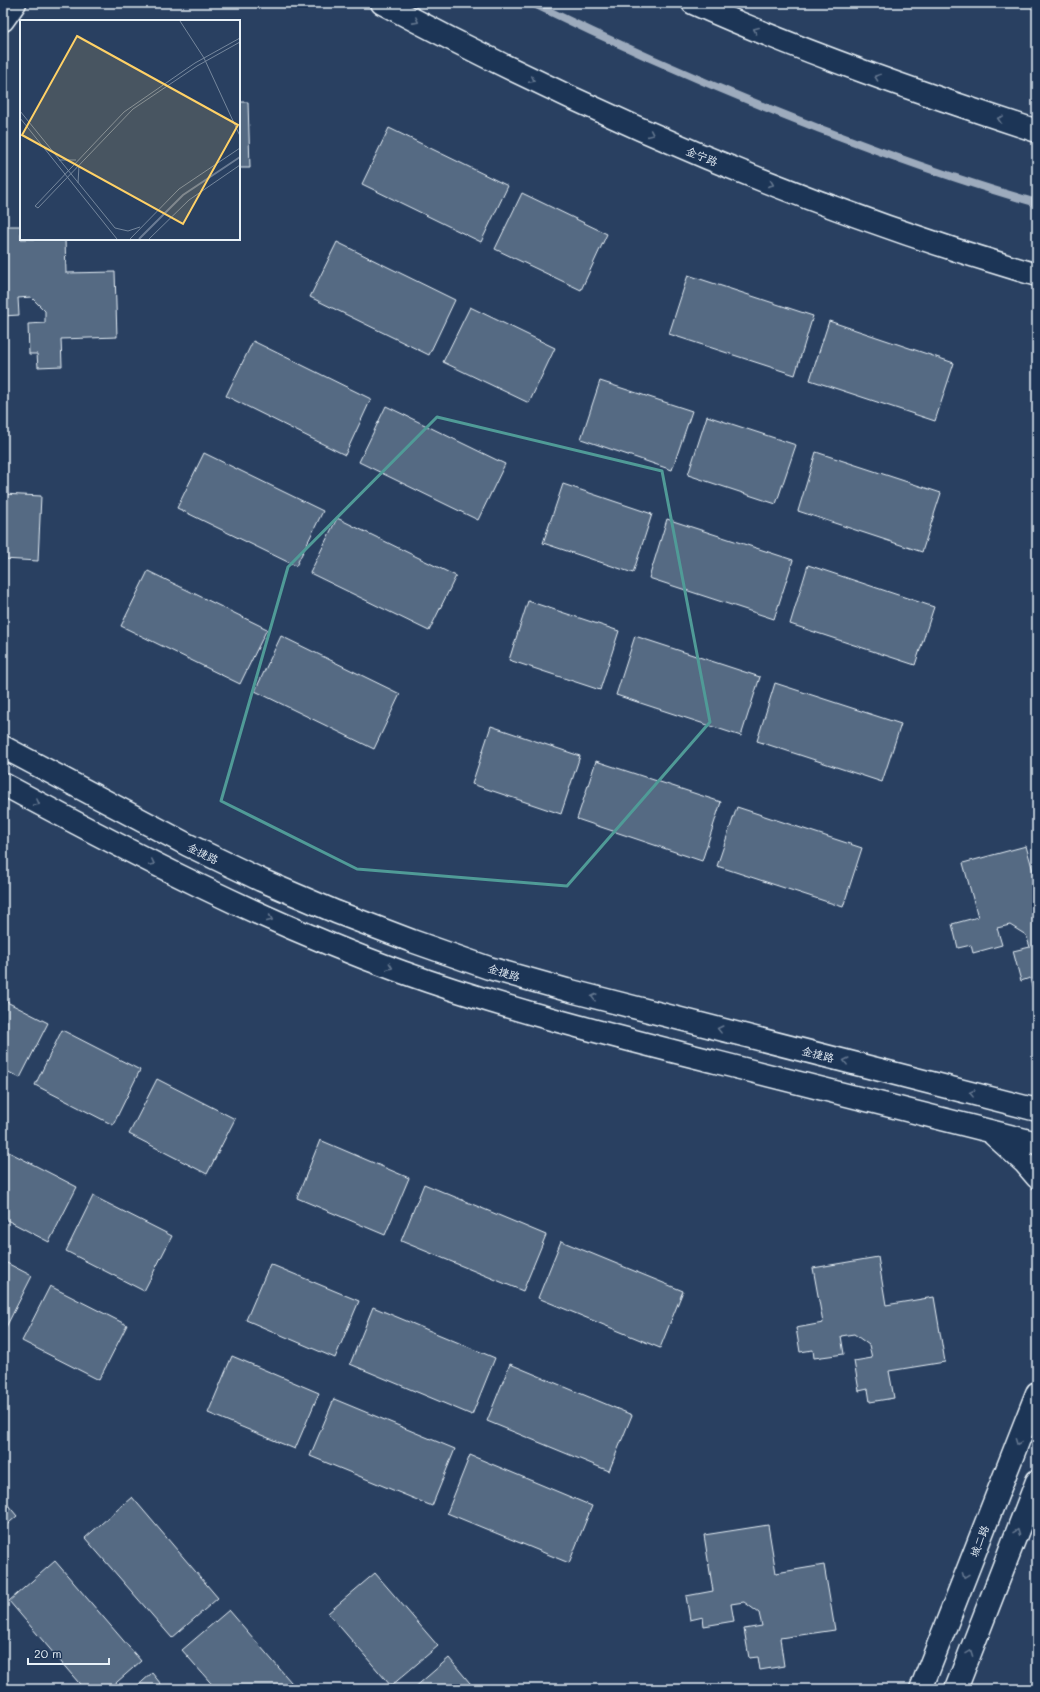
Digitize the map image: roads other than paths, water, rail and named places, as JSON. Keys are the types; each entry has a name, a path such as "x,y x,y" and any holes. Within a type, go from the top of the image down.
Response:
{"street":[{"path":"3,20 15,3"},
{"name":"金宁路","path":"382,3 455,42 554,91 668,142 776,186 886,226 1037,275"},
{"path":"693,3 825,58 930,96 1037,131"},
{"name":"金捷路","path":"3,747 182,842 255,877 336,912 412,941 489,968 567,990 1037,1110"},
{"path":"3,784 127,851 235,904 324,942 401,972 558,1022 1037,1143"},
{"path":"1004,1101 1037,1099"},
{"path":"988,1131 1026,1162 1037,1177"},
{"name":"城二路","path":"921,1689 1037,1393"},
{"path":"956,1689 1037,1481"}],"waterway":[{"path":"532,3 660,63 835,135 977,185 1037,203"}]}
